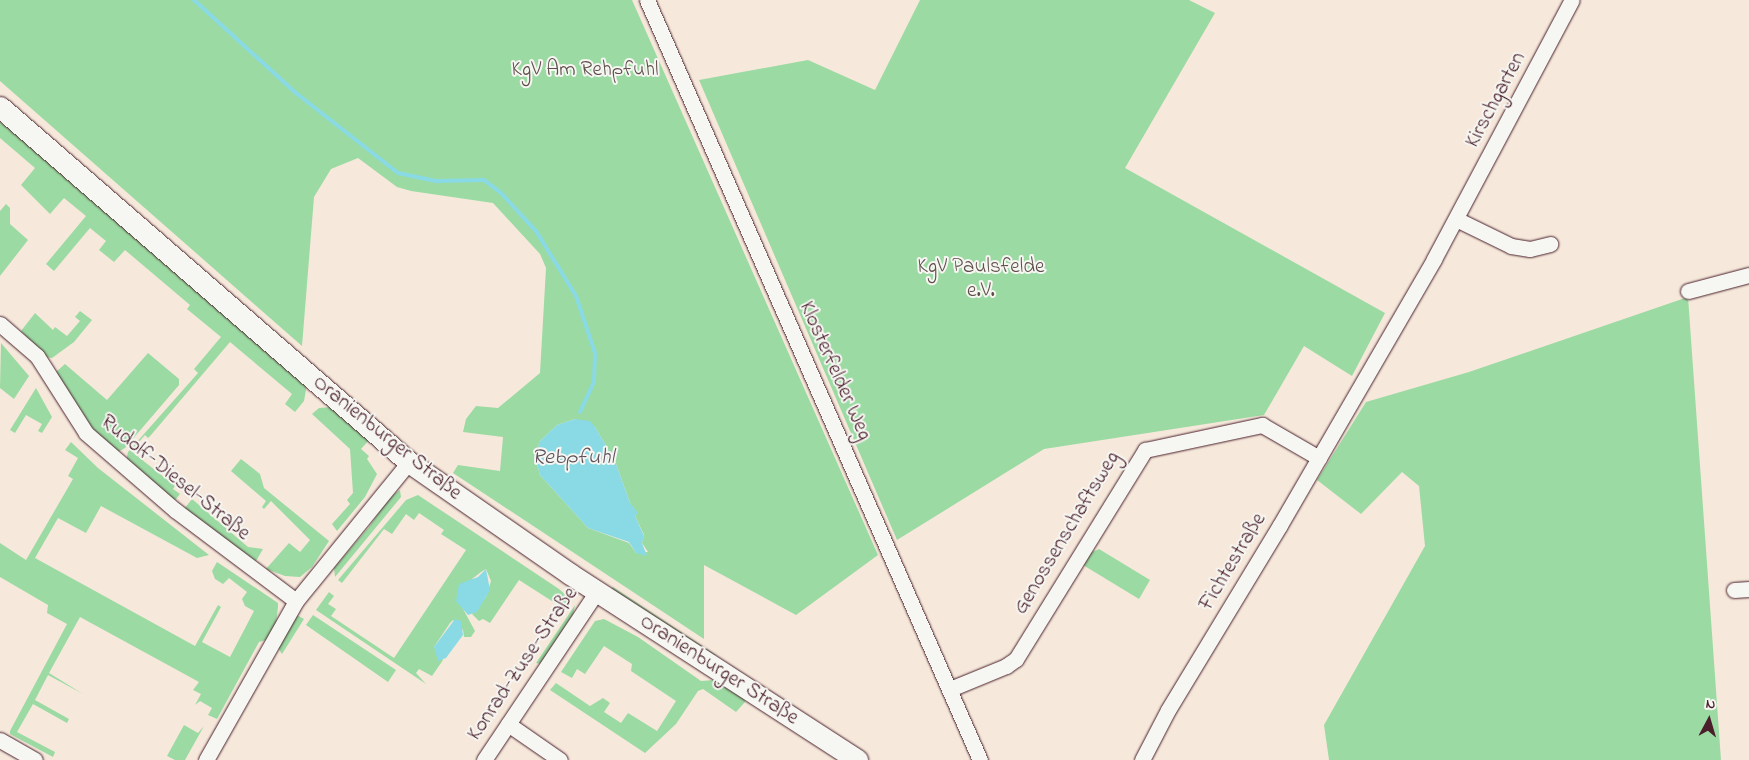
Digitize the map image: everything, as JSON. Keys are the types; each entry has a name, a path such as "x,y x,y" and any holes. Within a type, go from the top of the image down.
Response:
{"main road":[{"name":"Oranienburger Straße","path":"0,107 409,462 597,592 857,760"}],"street":[{"name":"Klosterfelder Weg","path":"647,0 980,760"},
{"name":"Kirschgarten","path":"1361,386 1456,219 1572,0"},
{"path":"1456,219 1511,246 1530,249 1550,244"},
{"path":"1688,291 1749,275"},
{"name":"Rudolf-Diesel-Straße","path":"2,329 37,356 86,433 175,510 296,601"},
{"name":"Fichtestraße","path":"1142,760 1168,710 1361,386"},
{"name":"Genossenschaftsweg","path":"950,689 1006,666 1016,659 1145,450 1262,425 1319,458"},
{"path":"206,760 296,601 409,462"},
{"name":"Konrad-Zuse-Straße","path":"484,760 597,592"},
{"path":"508,724 560,760"},
{"path":"0,740 35,760"}],"green space":[{"name":"KgV Am Rehpfuhl","path":"0,0 632,0 878,555 796,615 704,565 704,639 453,473 458,465 500,471 503,437 463,432 466,419 476,406 498,408 540,373 546,268 540,254 493,203 411,191 397,187 358,158 331,169 314,197 302,346 0,81","holes":["575,419 595,427 615,461 630,503 637,513 635,516 644,535 642,543 648,552 636,553 629,543 588,528 540,475 537,464 539,442 557,425"]},
{"name":"KgV Paulsfelde e.V.","path":"920,0 1189,0 1215,13 1125,168 1385,313 1352,376 1304,346 1264,415 1044,449 897,540 699,80 808,60 875,90"},
{"path":"0,122 57,164 307,384 304,401 295,412 285,404 292,394 230,342 151,435 148,438 145,435 131,451 175,486 173,489 180,494 176,499 173,500 126,461 128,452 198,373 194,369 221,337 187,309 190,305 125,250 114,262 99,250 106,241 90,228 54,271 46,264 86,216 64,198 50,214 21,185 35,168 0,138"},
{"path":"6,204 10,208 10,224 28,240 0,276 0,211"},
{"path":"1688,297 1721,760 1329,760 1324,725 1425,546 1419,486 1402,472 1361,514 1317,480 1366,402 1469,372"},
{"path":"80,311 92,320 74,342 52,358 45,357 21,331 35,313 53,330 55,327 67,336 80,321 75,317"},
{"path":"1,343 29,376 14,399 0,388"},
{"path":"148,353 179,379 179,385 125,448 116,453 94,431 56,372 65,364 107,400"},
{"path":"36,388 52,417 42,433 38,431 42,424 26,415 15,433 10,430"},
{"path":"331,407 369,440 361,449 369,456 367,459 377,474 365,497 337,531 332,524 350,504 347,500 353,493 350,449 312,414 319,408"},
{"path":"71,442 98,468 209,555 197,558 101,506 86,533 58,518 35,558 195,646 218,605 221,607 202,642 230,657 254,611 245,606 242,599 247,592 229,578 223,584 215,579 212,571 217,562 278,603 278,607 276,623 266,640 259,642 217,719 208,715 212,708 200,701 195,705 201,694 193,690 199,682 80,617 49,673 83,694 48,675 35,700 69,719 67,723 33,704 17,732 55,752 53,757 10,734 10,731 67,624 47,613 48,605 0,577 0,543 26,560 73,479 68,476 78,458 65,450"},
{"path":"241,459 260,474 264,488 329,541 312,567 300,577 285,576 266,569 289,543 300,552 310,540 271,501 264,509 262,507 266,501 231,471"},
{"path":"400,490 401,497 335,577 334,568 369,527 389,498"},
{"path":"418,495 559,589 567,596 568,605 566,610 519,580 490,623 483,619 479,621 472,614 486,597 491,581 486,569 472,579 462,607 475,631 471,637 464,637 463,630 453,620 450,623 434,647 443,660 432,676 419,669 416,673 426,684 316,610 329,592 334,596 328,604 336,609 331,616 394,658 466,550 441,534 444,530 419,513 414,520 406,514 392,534 384,529 342,583 338,580 406,500"},
{"path":"192,499 248,547 263,549 256,561 184,509"},
{"path":"1099,549 1150,580 1139,599 1083,565 1090,553"},
{"path":"613,587 716,655 710,656 611,589"},
{"path":"575,605 573,615 541,664 536,663"},
{"path":"297,615 304,619 282,654 278,648"},
{"path":"313,615 396,670 388,682 306,625"},
{"path":"604,619 638,637 701,681 715,680 744,697 745,702 736,712 703,689 698,691 676,724 645,753 550,690 556,683 590,706 603,698 610,703 604,712 621,723 628,713 657,731 676,701 631,671 632,664 604,646 585,674 577,669 572,678 561,672 595,621"},
{"path":"184,725 198,733 204,726 185,760 175,760 167,756"}],"water":[{"name":"Rebpfuhl","path":"575,419 590,421 615,461 630,503 638,513 635,516 644,536 642,543 647,556 636,553 629,542 588,528 540,475 537,464 539,442 557,425"},
{"path":"486,569 490,590 477,612 468,615 456,601 459,584 478,577"},
{"path":"455,619 461,621 463,635 446,658 438,661 434,647"}],"waterway":[{"path":"194,0 296,93 398,173 437,181 484,180 501,193 536,231 576,296 595,353 594,382 580,412"}]}
